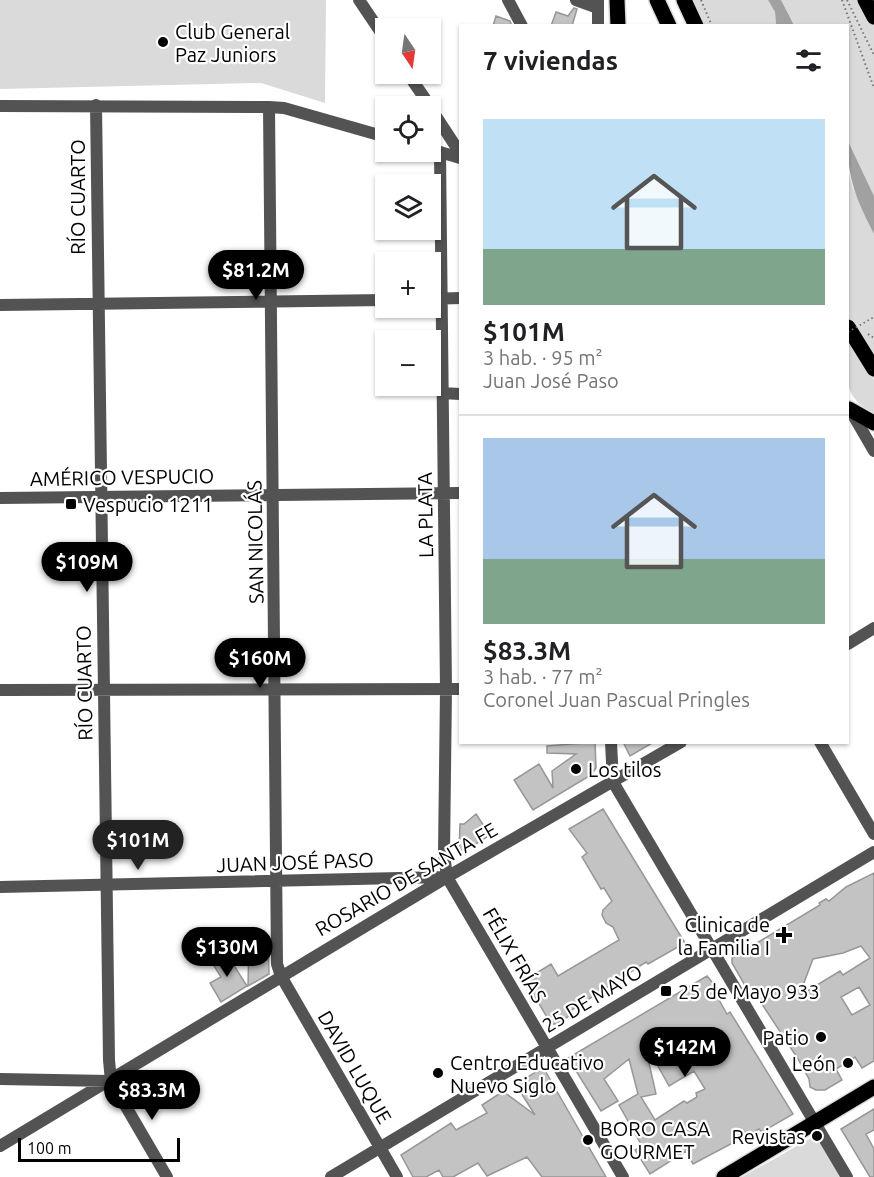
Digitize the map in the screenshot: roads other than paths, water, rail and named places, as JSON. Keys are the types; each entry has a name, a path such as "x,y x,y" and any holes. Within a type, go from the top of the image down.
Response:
{"main road":[{"path":"618,0 618,24"},
{"path":"657,0 668,24"},
{"path":"684,0 695,24"},
{"path":"865,0 874,16"},
{"path":"872,0 874,16"},
{"path":"849,329 874,369"},
{"path":"849,410 874,423"},
{"path":"724,1177 874,1087"}],"street":[{"path":"359,0 375,24"},
{"path":"508,0 521,24"},
{"path":"576,0 598,4 598,24"},
{"name":"RÍO CUARTO","path":"96,105 100,497 111,1081"},
{"path":"0,106 284,108 375,134"},
{"name":"SAN NICOLÁS","path":"269,107 277,964 280,976"},
{"path":"441,124 459,151"},
{"path":"441,153 459,158"},
{"name":"LA PLATA","path":"435,162 436,252"},
{"path":"441,299 459,298"},
{"path":"0,305 375,300"},
{"name":"LA PLATA","path":"437,318 442,393 444,493 446,689 444,854 447,877"},
{"path":"442,393 459,394"},
{"path":"849,411 874,451"},
{"name":"AMÉRICO VESPUCIO","path":"0,498 459,493"},
{"path":"849,643 874,628"},
{"path":"0,690 459,689"},
{"path":"611,744 613,782 847,1177"},
{"name":"ROSARIO DE SANTA FE","path":"0,1146 111,1081 280,976 678,744"},
{"path":"821,744 874,834"},
{"name":"25 DE MAYO","path":"331,1177 874,852"},
{"name":"JUAN JOSÉ PASO","path":"0,887 447,877"},
{"name":"FÉLIX FRÍAS","path":"447,877 623,1177"},
{"name":"DAVID LUQUE","path":"280,976 397,1177"},
{"path":"0,1079 111,1081 167,1177"}],"place":[{"name":"Club General Paz Juniors","path":"163,42"},
{"name":"Vespucio 1211","path":"71,504"},
{"name":"Los tilos","path":"576,769"},
{"name":"Clinica de la Familia I","path":"784,935"},
{"name":"25 de Mayo 933","path":"666,991"},
{"name":"Patio","path":"821,1037"},
{"name":"León","path":"848,1063"},
{"name":"Centro Educativo Nuevo Siglo","path":"438,1073"},
{"name":"Revistas","path":"817,1136"},
{"name":"BORO CASA GOURMET","path":"588,1140"}]}
